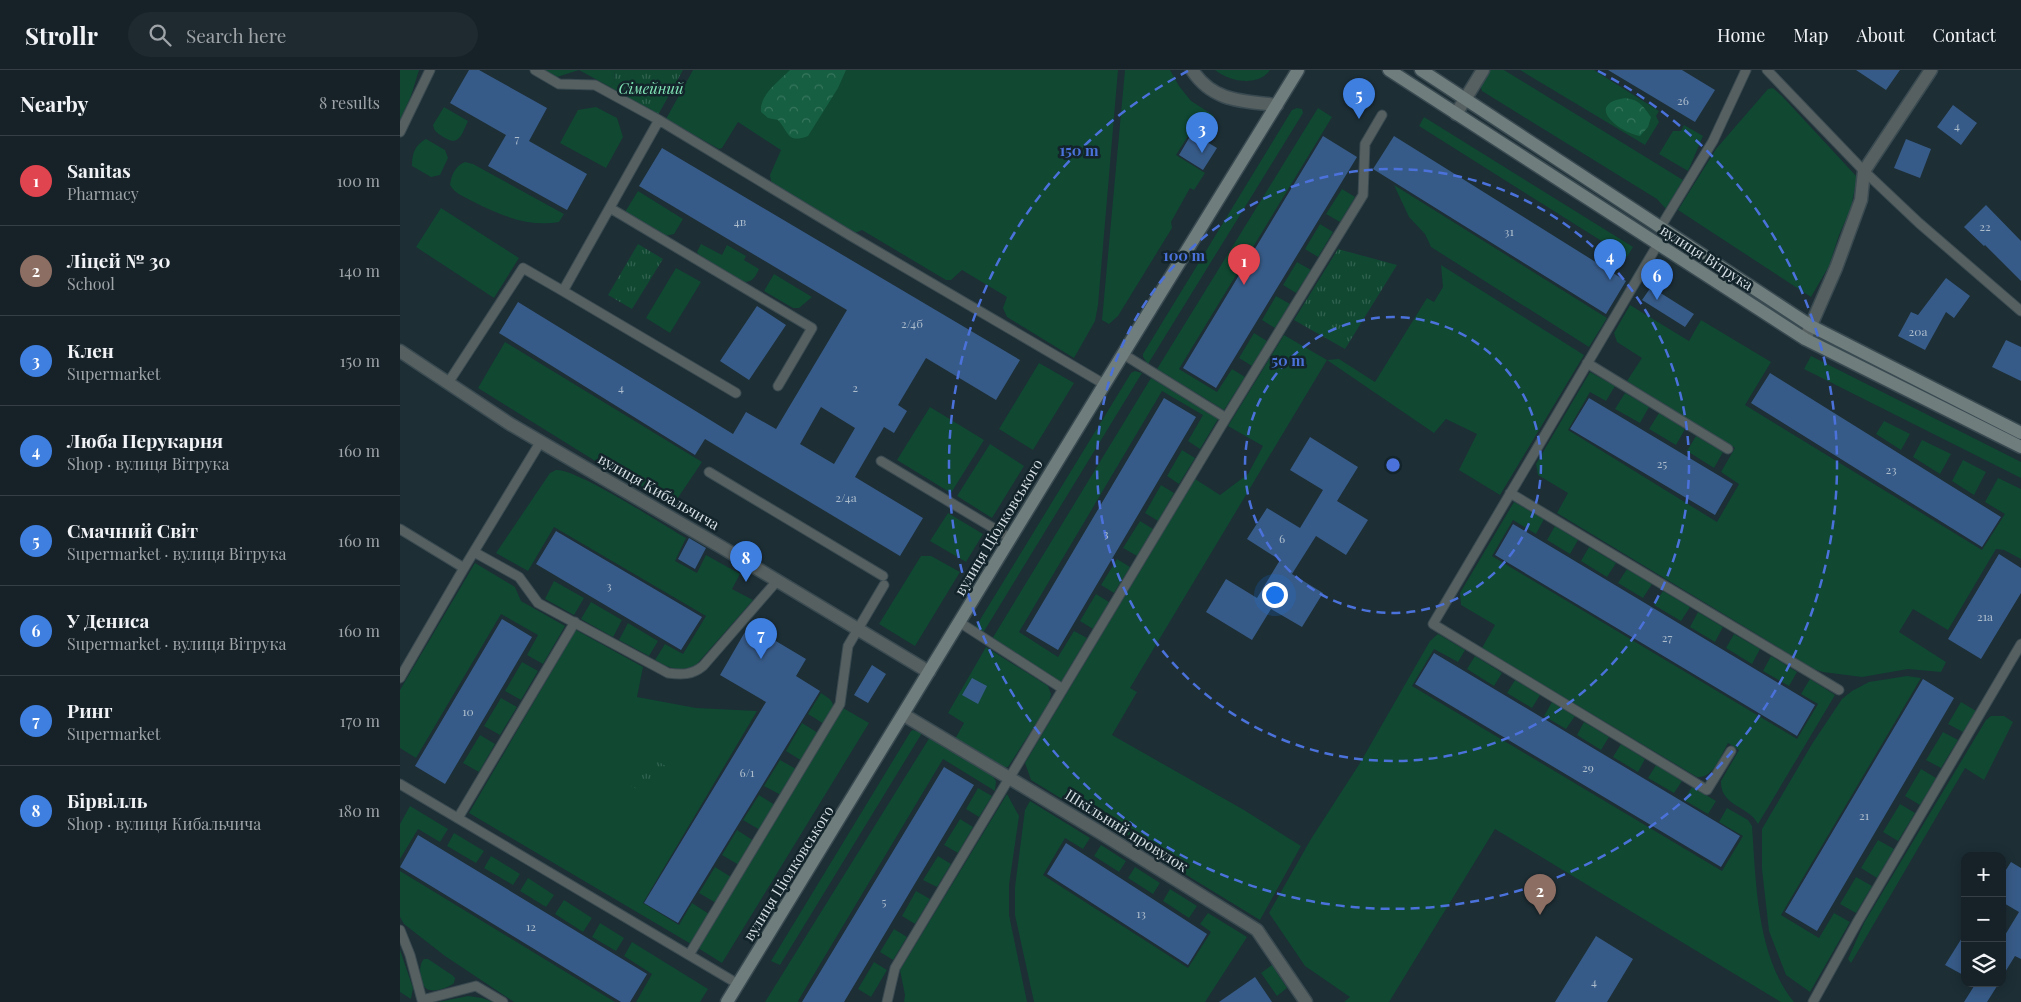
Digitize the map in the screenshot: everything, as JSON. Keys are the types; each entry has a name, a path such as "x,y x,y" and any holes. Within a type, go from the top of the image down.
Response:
{"main road":[{"name":"вулиця Ціолковського","path":"727,1002 1298,70"},
{"name":"вулиця Вітрука","path":"1389,70 1805,339 2021,447"},
{"name":"вулиця Вітрука","path":"1421,70 1811,326 2021,433"}],"street":[{"path":"1192,70 1198,79 1209,89 1226,98 1276,105"},
{"path":"1456,114 1483,70"},
{"path":"1805,339 1836,268 1861,200 1864,171 1931,70"},
{"name":"вулиця Кибальчича","path":"400,351 510,424 929,672"},
{"name":"Шкільний провулок","path":"904,715 1257,930 1306,1002"}],"lane":[{"path":"400,132 430,70"},
{"path":"535,70 559,84 595,85 660,120 851,236 1104,384"},
{"path":"1660,228 1713,141 1746,70"},
{"path":"1766,70 1864,171 1919,223 2021,311"},
{"path":"887,1002 895,968 1226,418 1363,195 1365,144 1382,115"},
{"path":"563,291 660,120"},
{"path":"610,208 812,328 778,386"},
{"path":"1658,244 1433,624 1707,790 1731,751"},
{"path":"448,383 524,268 736,393"},
{"path":"1123,354 1226,418"},
{"path":"1587,363 1728,449"},
{"path":"400,678 541,441"},
{"path":"881,461 1010,538"},
{"path":"709,472 882,576"},
{"path":"1510,493 1839,690"},
{"path":"400,529 464,568"},
{"path":"474,552 518,577 538,602 668,673 686,674 695,672 703,666 777,581"},
{"path":"689,955 840,704 848,646 884,586"},
{"path":"458,818 575,622"},
{"path":"959,622 1063,688"},
{"path":"1813,1002 1858,920 2021,644"},
{"path":"401,788 458,818 738,984"},
{"path":"400,930 410,956 421,1001 476,986 503,1002"}],"green space":[{"path":"400,70 419,70 411,96 400,120"},
{"path":"545,70 579,70 557,77"},
{"path":"579,70 615,70 614,83 610,87"},
{"name":"Сімейний","path":"615,70 683,70 658,115 610,87 614,83"},
{"path":"693,70 1118,70 1098,305 1095,321 1074,358 1007,317 1003,308 1007,297 962,270 951,280 946,280 862,230 855,233 774,184 771,181 770,175 781,150 738,122 722,148 719,149 666,119"},
{"path":"790,70 846,70 838,88 808,136 796,139 789,136 778,120 768,118 761,112 761,106 766,94"},
{"path":"1125,70 1170,70 1179,86 1191,101 1213,115 1216,123 1214,131 1207,137 1192,130 1176,155 1205,173 1194,190 1190,188 1171,222 1172,228 1118,316 1109,324 1102,320"},
{"path":"1215,70 1270,70 1258,79 1244,81 1228,77"},
{"path":"1490,70 1504,70 1683,180 1666,209 1657,199 1482,91 1480,85"},
{"path":"1520,70 1594,70 1659,111 1656,116 1659,122 1645,145"},
{"path":"1773,88 1857,177 1851,208 1839,235 1829,266 1811,297 1678,210 1716,149 1768,89"},
{"path":"1625,98 1638,102 1651,117 1648,127 1640,136 1615,124 1606,112 1607,106 1613,101"},
{"path":"444,107 468,121 461,136 455,141 451,141 438,134 434,129 433,125"},
{"path":"596,107 617,118 623,137 606,168 560,143 578,110"},
{"path":"1318,108 1332,117 1179,369 1217,392 1232,369 1245,377 1224,410 1157,369"},
{"path":"1302,109 1303,113 1148,364 1143,354 1292,110"},
{"path":"1424,117 1633,247 1627,257 1419,126"},
{"path":"1684,125 1703,136 1688,171 1659,154 1673,131 1681,131"},
{"path":"426,139 445,150 448,158 440,175 431,177 412,166 415,150"},
{"path":"465,162 473,164 564,214 559,222 526,222 494,212 464,197 450,185 454,171"},
{"path":"1394,185 1607,318 1589,347 1431,247 1425,234 1409,217"},
{"path":"1342,189 1355,197 1340,222 1326,214"},
{"path":"638,191 683,219 674,234 665,236 625,212"},
{"path":"441,208 519,258 494,298 416,247"},
{"path":"1320,224 1333,232 1318,257 1305,249"},
{"path":"638,244 663,259 632,309 608,295"},
{"path":"701,244 722,255 727,245 746,256 744,260 759,269 755,277 742,282 700,257 697,252"},
{"path":"1338,249 1397,265 1345,349 1294,320"},
{"path":"1297,262 1311,270 1296,293 1283,285"},
{"path":"1441,265 1584,355 1500,495 1459,470 1477,434 1446,419 1434,433 1327,360 1339,359 1375,382 1427,298 1434,302 1443,287"},
{"path":"676,268 701,282 670,333 646,318"},
{"path":"774,274 812,297 799,308 793,308 764,291"},
{"path":"1276,296 1290,304 1275,328 1262,320"},
{"path":"1630,305 1689,341 1701,320 1771,362 1745,405 1982,550 2005,514 1985,502 1998,478 2021,489 2021,559 2004,550 1996,549 1948,630 1913,609 1899,632 1946,662 1941,672 1908,669 1862,677 1814,669 1557,513 1568,493 1538,475 1536,464 1590,372 1615,386 1606,401 1590,392 1568,430 1717,522 1739,484 1721,472 1735,448 1627,381 1642,358 1617,342 1614,333"},
{"path":"1254,333 1267,341 1252,366 1239,358"},
{"path":"1284,335 1327,360 1130,688 1137,692 1112,735 1244,810 1301,846 1260,920 1031,780 1025,763 1195,479 1220,495 1248,474 1263,446 1228,426"},
{"path":"505,342 702,462 673,505 629,482 478,388"},
{"path":"1811,356 2021,462 2021,478 1804,369"},
{"path":"1039,363 1074,383 1033,450 999,429"},
{"path":"1135,371 1142,373 983,633 975,628 1131,373"},
{"path":"1151,378 1218,419 1200,449 1188,441 1203,415 1162,391 1019,632 1058,657 1074,631 1087,638 1061,682 992,639"},
{"path":"1625,393 1649,407 1640,423 1615,409"},
{"path":"930,407 984,440 951,493 897,460"},
{"path":"1659,413 1685,429 1676,445 1649,429"},
{"path":"1884,421 1910,434 1901,450 1876,434"},
{"path":"1696,436 1723,452 1714,468 1687,451"},
{"path":"1922,440 1951,454 1940,474 1913,457"},
{"path":"990,444 1024,466 992,518 957,496"},
{"path":"1182,450 1195,458 1179,484 1167,476"},
{"path":"1963,460 1986,472 1974,495 1952,481"},
{"path":"556,470 582,478 600,487 686,538 675,561 697,573 706,555 740,574 732,589 753,600 696,665 680,669 655,660 665,644 683,654 706,616 554,527 528,571 496,553 550,473"},
{"path":"1161,485 1174,493 1158,521 1145,513"},
{"path":"1514,502 1544,519 1536,534 1513,520 1492,556 1797,739 1818,704 1801,694 1810,679 1835,695 1758,824 1748,813 1730,801 1722,789 1721,781 1739,750 1728,743 1712,770 1703,777 1697,777 1482,648 1495,625 1461,605 1460,593"},
{"path":"948,513 983,534 966,562 930,541"},
{"path":"1140,521 1153,529 1137,556 1123,548"},
{"path":"1555,526 1578,540 1570,554 1547,540"},
{"path":"1589,547 1616,563 1607,577 1581,561"},
{"path":"921,556 931,556 960,572 915,646 879,624"},
{"path":"1117,559 1130,567 1114,593 1101,585"},
{"path":"475,563 515,587 521,601 565,626 543,664 527,655 538,635 501,614 416,758 400,748 400,690"},
{"path":"1627,569 1652,584 1643,598 1618,583"},
{"path":"554,581 584,598 574,615 545,599"},
{"path":"1663,591 1690,607 1681,621 1654,605"},
{"path":"1096,594 1109,602 1093,629 1080,621"},
{"path":"591,602 622,620 613,637 581,619"},
{"path":"1698,612 1723,627 1715,642 1690,627"},
{"path":"628,623 658,641 649,656 619,640"},
{"path":"576,630 643,667 637,697 696,708 757,711 643,903 679,925 692,903 709,914 691,944 469,813"},
{"path":"1438,634 1465,650 1458,662 1434,649 1412,686 1722,871 1743,836 1719,822 1727,808 1748,820 1752,826 1757,895 1766,942 1772,964 1794,1002 1781,1002 1495,829 1389,1002 1344,1002 1350,997 1305,966 1269,913 1311,839 1360,763 1430,641"},
{"path":"1734,634 1760,649 1752,664 1726,648"},
{"path":"986,647 1048,686 1051,694 1049,703 1008,767 1001,767 955,739 964,723 948,713"},
{"path":"1475,656 1502,673 1494,686 1467,669"},
{"path":"1771,656 1797,672 1789,686 1763,671"},
{"path":"522,662 538,671 521,700 505,691"},
{"path":"1907,676 1921,678 1781,915 1819,938 1834,913 1850,922 1810,992 1786,975 1769,931 1762,869 1762,829 1812,744 1842,699 1869,682"},
{"path":"1515,680 1540,695 1532,708 1507,693"},
{"path":"821,693 830,700 833,706 824,724 808,714"},
{"path":"501,698 517,707 500,735 484,726"},
{"path":"1552,702 1575,716 1566,729 1544,716"},
{"path":"1961,702 1976,711 1963,732 1948,724"},
{"path":"843,708 869,723 722,963 698,948"},
{"path":"1991,716 2004,716 2013,722 1984,780 1965,768 1851,963 1848,959 1864,923 1986,720"},
{"path":"1584,722 1609,737 1601,750 1577,735"},
{"path":"802,723 818,733 802,761 786,751"},
{"path":"911,731 922,733 780,965 771,961"},
{"path":"1943,732 1958,740 1941,768 1926,760"},
{"path":"480,735 495,744 479,772 463,763"},
{"path":"930,737 991,774 996,781 995,791 943,759 799,1002 765,1002"},
{"path":"1621,744 1645,759 1638,772 1613,757"},
{"path":"646,755 668,767 652,797 629,785"},
{"path":"780,760 796,769 781,795 764,786"},
{"path":"1656,765 1682,781 1674,793 1648,778"},
{"path":"1921,769 1936,778 1920,805 1905,796"},
{"path":"1692,787 1716,801 1708,814 1684,800"},
{"path":"978,788 992,796 979,817 966,809"},
{"path":"1007,794 1019,816 1009,885 1009,915 1027,1002 904,1002 905,995 900,970"},
{"path":"759,795 775,805 760,830 743,820"},
{"path":"1030,801 1090,838 1083,849 1065,838 1043,875 1188,968 1211,932 1200,924 1208,913 1247,937 1205,1002 1034,1002 1015,915 1015,887 1025,810"},
{"path":"1900,804 1915,813 1898,841 1883,832"},
{"path":"410,806 448,829 440,842 418,829 400,859 400,824"},
{"path":"960,819 973,827 958,853 944,845"},
{"path":"737,830 754,841 739,865 722,855"},
{"path":"454,833 484,851 476,863 447,846"},
{"path":"1878,840 1894,849 1877,878 1861,868"},
{"path":"1101,845 1126,861 1119,872 1094,856"},
{"path":"491,856 520,874 513,885 484,868"},
{"path":"938,856 951,864 937,887 923,880"},
{"path":"715,867 731,877 716,903 699,893"},
{"path":"1135,867 1160,883 1153,894 1128,878"},
{"path":"400,871 615,1002 514,1002 445,956 404,924 400,917"},
{"path":"1856,877 1872,886 1856,913 1840,904"},
{"path":"528,878 554,895 546,907 520,891"},
{"path":"1170,889 1197,906 1189,918 1163,901"},
{"path":"916,891 930,899 915,924 902,916"},
{"path":"564,900 592,918 583,932 555,914"},
{"path":"600,923 624,938 616,951 592,937"},
{"path":"894,929 907,937 893,960 880,952"},
{"path":"632,942 708,989 700,1002 636,1002 652,974 624,956"},
{"path":"400,950 413,988 411,999 400,992"},
{"path":"424,959 428,959 452,975 455,978 454,983 441,989 427,989 422,983 420,974"},
{"path":"874,962 887,970 871,997 858,989"},
{"path":"1272,965 1287,988 1277,996 1261,973"},
{"path":"468,996 493,1002 438,1002"}],"building":[{"path":"469,70 479,70 547,108 529,141 587,174 567,210 488,166 506,135 450,103"},
{"path":"1608,70 1682,70 1715,90 1695,122"},
{"path":"1856,70 1900,70 1886,90"},
{"path":"1953,105 1977,123 1961,145 1937,127"},
{"path":"1192,133 1217,148 1203,170 1179,155"},
{"path":"1323,136 1357,157 1216,388 1183,368"},
{"path":"1394,136 1626,281 1606,314 1373,169"},
{"path":"1906,139 1931,149 1920,178 1894,168"},
{"path":"662,148 1020,360 996,400 926,358 898,405 907,411 894,433 884,427 855,477 923,518 900,556 705,439 695,455 499,333 518,302 733,434 746,412 776,429 847,310 639,186","holes":["821,407 855,428 834,464 800,444"]},
{"path":"1986,205 2021,241 2021,281 1964,227"},
{"path":"1946,278 1970,296 1954,318 1946,312 1925,350 1898,336 1911,312 1918,315"},
{"path":"1651,287 1694,314 1685,327 1642,300"},
{"path":"757,306 786,325 749,380 720,361"},
{"path":"2006,340 2021,347 2021,381 1992,367"},
{"path":"1770,373 2001,517 1982,547 1751,403"},
{"path":"1164,398 1196,417 1058,650 1026,631"},
{"path":"1589,398 1733,484 1715,515 1570,429"},
{"path":"1310,437 1358,467 1337,501 1368,520 1346,555 1316,536 1292,574 1323,593 1302,627 1271,609 1252,640 1206,612 1226,579 1257,598 1280,560 1247,539 1267,508 1300,528 1323,490 1290,470"},
{"path":"1513,524 1815,705 1797,736 1495,555"},
{"path":"556,531 702,617 681,650 536,564"},
{"path":"689,538 706,548 695,569 678,559"},
{"path":"1999,554 2021,568 2021,593 1981,659 1948,639"},
{"path":"502,619 532,637 445,784 415,766"},
{"path":"749,625 806,659 796,676 820,691 678,923 644,903 766,702 720,675"},
{"path":"1434,653 1740,836 1721,867 1415,684"},
{"path":"872,665 886,674 868,703 854,695"},
{"path":"972,678 987,686 978,704 962,695"},
{"path":"1923,679 1954,698 1817,931 1785,912"},
{"path":"944,767 974,785 844,1002 802,1002"},
{"path":"418,835 647,974 630,1002 621,1002 400,867"},
{"path":"1066,843 1207,934 1188,965 1047,874"},
{"path":"2011,862 2021,868 2021,959 2015,956 2006,971 2006,933 2019,912 2006,904 2006,870"},
{"path":"1596,936 1633,959 1607,1002 1555,1002"},
{"path":"1961,939 1961,974 1945,965"},
{"path":"1255,977 1272,1002 1219,1002"},
{"path":"1973,987 1996,987 1987,1002 1964,1002"}],"place":[{"name":"Смачний Світ","path":"1359,119"},
{"name":"Клен","path":"1202,153"},
{"name":"Люба Перукарня","path":"1610,280"},
{"name":"Sanitas","path":"1244,285"},
{"name":"У Дениса","path":"1657,300"},
{"name":"Бірвілль","path":"746,582"},
{"name":"Ринг","path":"761,659"},
{"name":"Ліцей № 30","path":"1540,915"}]}
